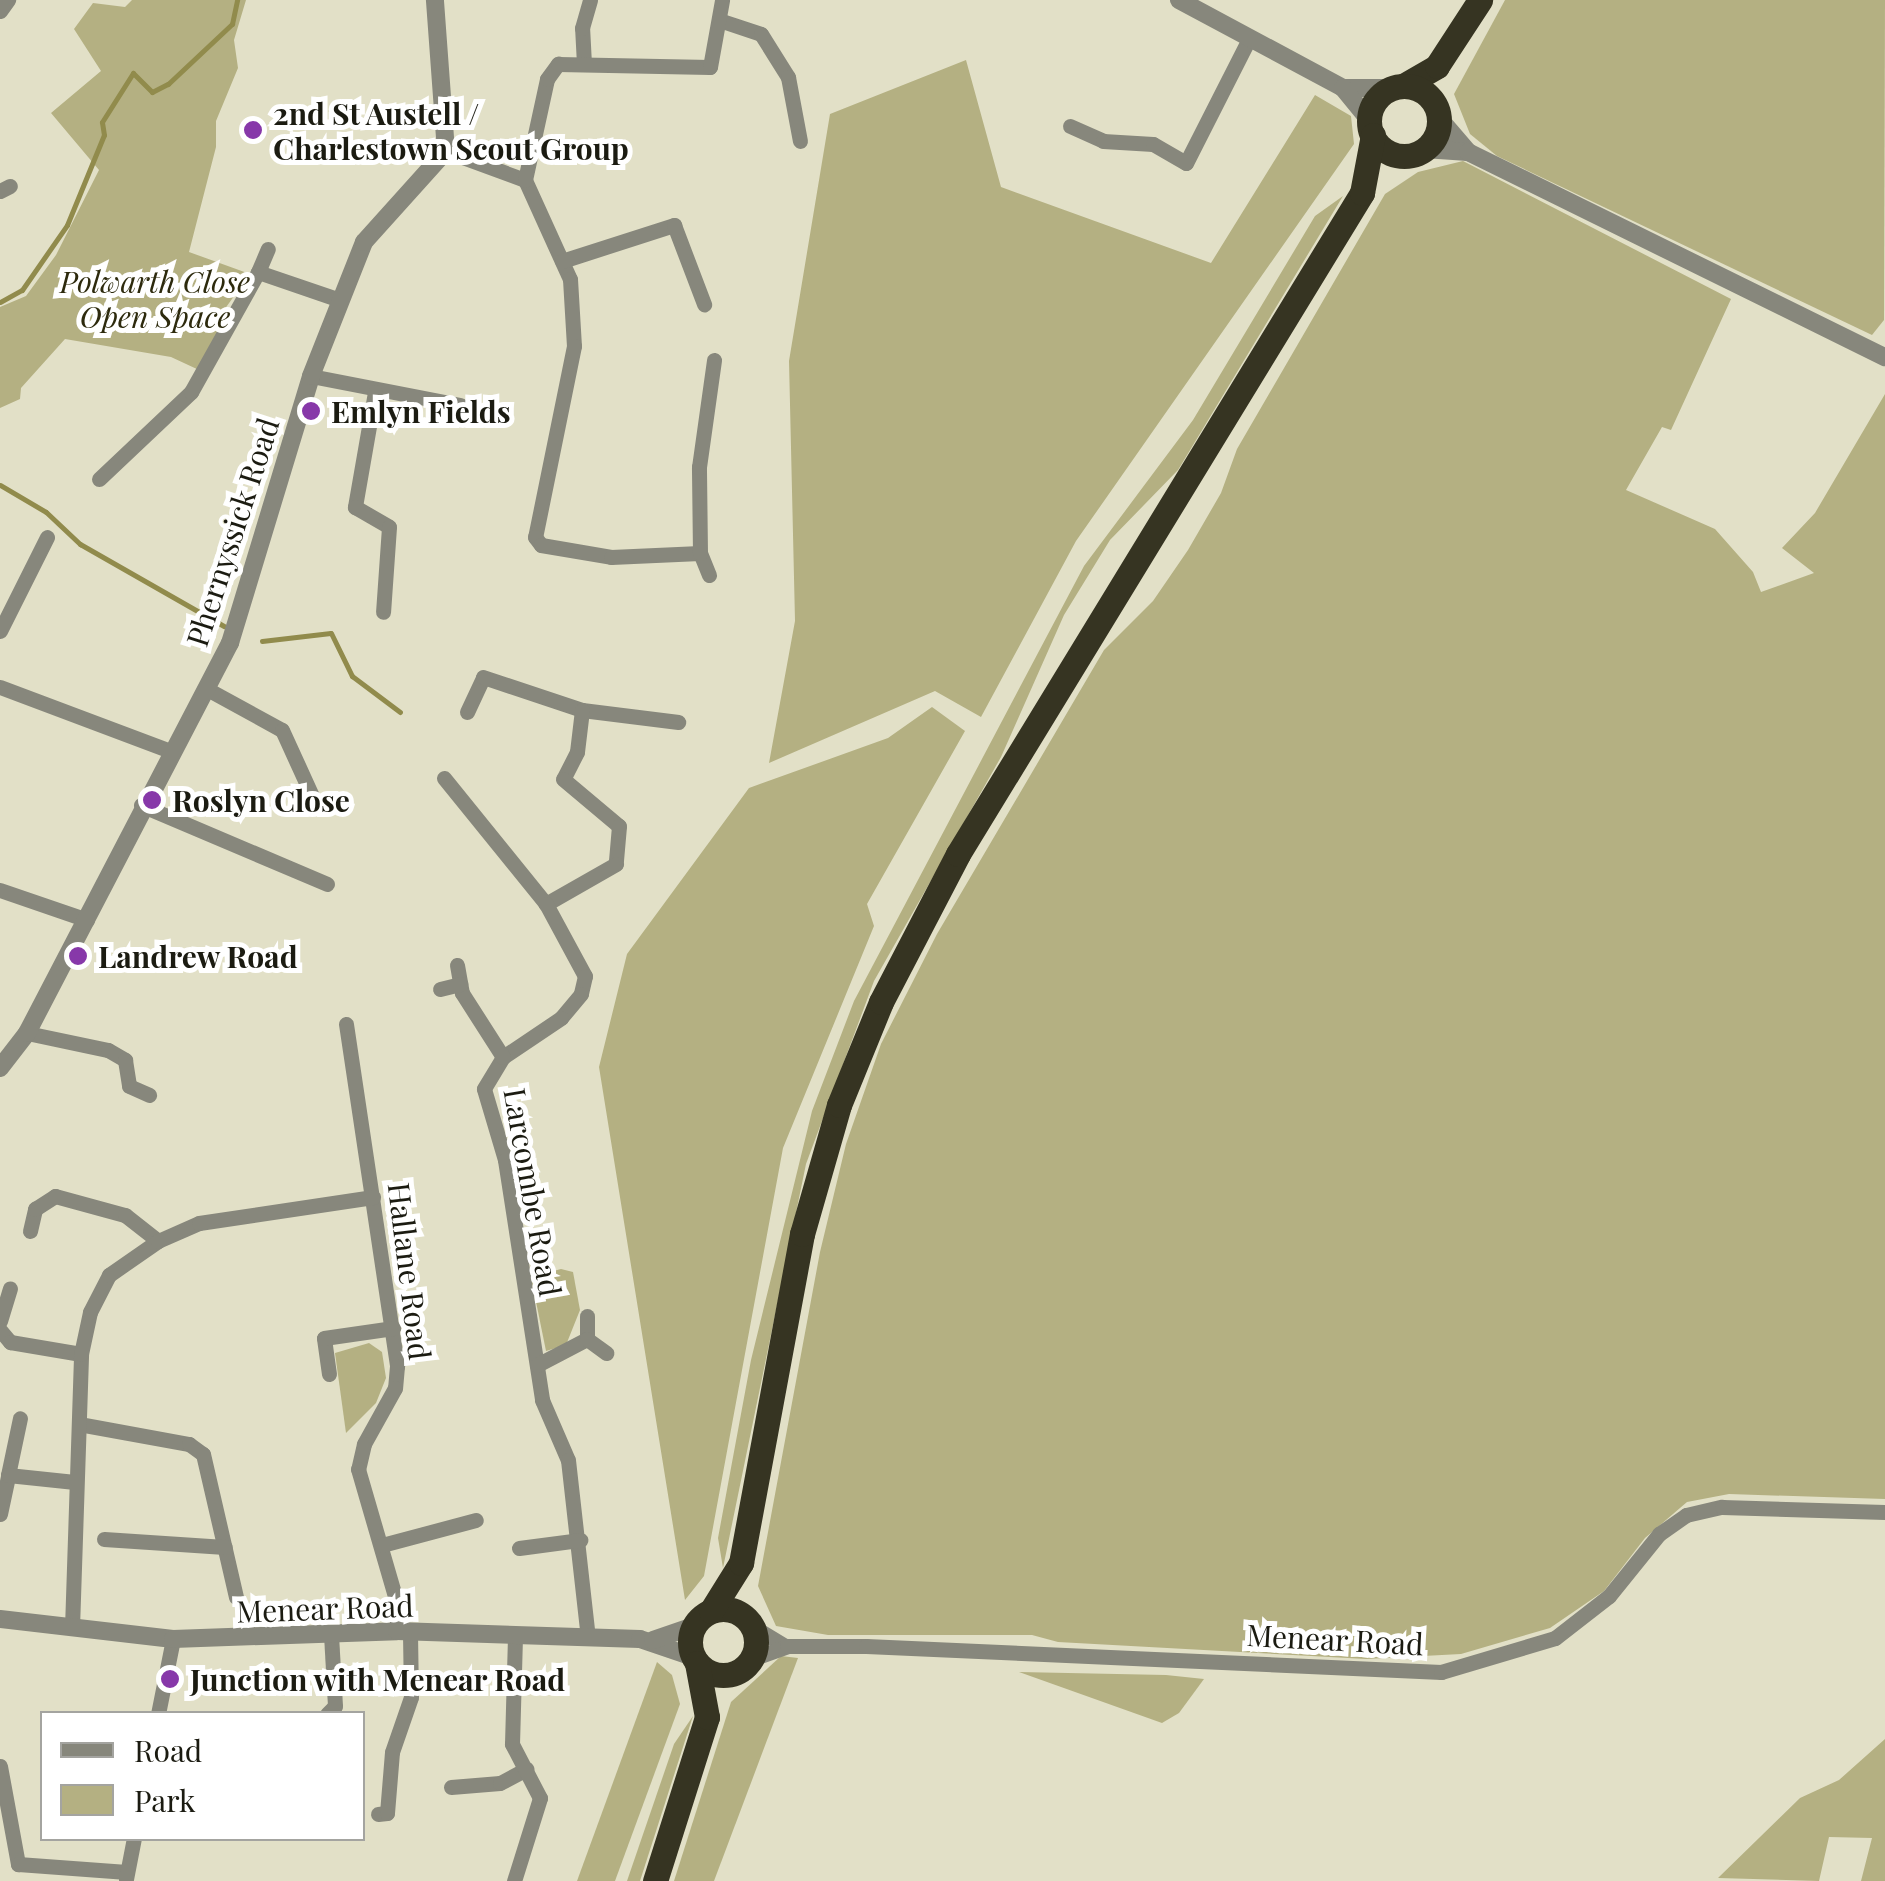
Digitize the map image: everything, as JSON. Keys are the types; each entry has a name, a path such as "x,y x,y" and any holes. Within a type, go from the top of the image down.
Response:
{"highway":[{"path":"655,1881 707,1717 747,1664 750,1622 741,1563 802,1234 839,1105 882,1002 958,854 1362,193 1418,152 1438,113 1449,52 1480,0"},
{"path":"1362,193 1374,103 1449,52"},
{"path":"1397,87 1424,92 1438,113"},
{"path":"1371,128 1388,152 1418,152"},
{"path":"707,1717 695,1660 702,1618 741,1563"},
{"path":"702,1618 734,1610 750,1622"},
{"path":"695,1660 718,1675 747,1664"}],"street":[{"path":"0,11 8,0"},
{"path":"435,0 446,152 526,180"},
{"path":"584,64 582,28 590,0"},
{"path":"700,553 611,557 541,545 535,536 576,326 562,261 526,180 547,79 558,64 710,67 722,0"},
{"path":"1179,0 1248,41 1343,88 1397,87"},
{"path":"719,20 761,34 788,77 800,141"},
{"path":"1070,126 1103,141 1153,144 1186,163 1248,41"},
{"path":"1343,88 1371,128"},
{"path":"1438,113 1468,152"},
{"name":"Phernyssick Road","path":"0,1068 26,1033 141,805 208,690 230,643 310,376 364,242 446,152"},
{"path":"1418,152 1468,152 1885,356"},
{"path":"562,261 674,225 704,304"},
{"path":"99,480 191,392 268,249"},
{"path":"258,272 340,300"},
{"path":"708,575 700,553 699,467 714,360"},
{"path":"310,376 375,392 460,405"},
{"path":"375,392 356,507 389,527 383,612"},
{"path":"0,631 46,538"},
{"path":"467,712 483,677 582,710 678,722"},
{"path":"0,687 170,750"},
{"path":"208,690 282,730 313,798"},
{"path":"546,904 616,864 619,826 563,779 577,752 582,710"},
{"name":"Larcombe Road","path":"444,778 546,904 580,958 581,994 561,1018 502,1056 484,1089 505,1160 542,1400 568,1460 588,1638"},
{"path":"141,805 326,884"},
{"path":"0,890 86,920"},
{"path":"456,965 460,984 502,1056"},
{"path":"440,988 460,984"},
{"name":"Hallane Road","path":"346,1024 393,1328 395,1388 364,1444 358,1469 362,1500 382,1544 404,1632 411,1697 392,1752 389,1815"},
{"path":"26,1033 108,1050 125,1060 130,1086 150,1096"},
{"path":"30,1231 35,1208 55,1196 126,1215 158,1241"},
{"path":"72,1628 81,1354 90,1312 109,1274 158,1241 199,1223 373,1197"},
{"path":"0,1321 10,1289"},
{"path":"587,1316 587,1339"},
{"path":"329,1374 324,1338 393,1328"},
{"path":"0,1330 10,1342 81,1354"},
{"path":"537,1365 587,1339"},
{"path":"587,1339 606,1353"},
{"path":"0,1514 20,1418"},
{"path":"79,1424 188,1444 204,1454 236,1597"},
{"path":"8,1475 75,1482"},
{"name":"Menear Road","path":"747,1664 788,1646 1441,1672 1555,1638 1609,1596 1659,1534 1686,1515 1722,1506 1885,1512"},
{"path":"382,1544 476,1520"},
{"path":"150,1542 151,1523"},
{"path":"454,1527 459,1546"},
{"path":"104,1538 225,1547"},
{"path":"536,1563 527,1547 580,1540"},
{"name":"Menear Road","path":"653,1640 702,1618"},
{"name":"Menear Road","path":"0,1619 173,1639 404,1632 653,1640 695,1660"},
{"name":"Menear Road","path":"750,1622 788,1646"},
{"path":"330,1711 335,1706 331,1634"},
{"path":"514,1881 540,1798 512,1744 516,1635"},
{"path":"159,1711 173,1639"},
{"path":"0,1766 18,1864 126,1876 133,1841"},
{"path":"451,1787 500,1783 526,1768"}],"green space":[{"name":"Polwarth Close Open Space","path":"132,0 246,0 234,40 238,68 216,121 216,147 189,252 250,274 219,317 229,323 199,370 171,357 65,339 21,388 20,399 0,408 0,307 26,296 56,255 99,170 51,113 101,71 74,29 93,3 125,7"},
{"path":"1505,0 1885,0 1884,320 1872,335 1497,156 1470,134 1454,94"},
{"path":"966,60 1001,187 1211,263 1315,95 1351,116 1354,144 1076,541 981,717 935,691 769,763 795,621 789,361 830,114"},
{"path":"1463,161 1731,299 1671,430 1662,427 1626,490 1715,529 1753,572 1761,592 1814,573 1782,548 1815,513 1885,394 1885,1499 1729,1494 1687,1502 1645,1538 1604,1591 1550,1628 1461,1654 1366,1659 1058,1642 1032,1635 828,1635 776,1626 758,1586 820,1252 846,1144 881,1044 937,934 1104,650 1153,601 1188,550 1221,493 1237,449 1385,194 1418,172"},
{"path":"1343,196 1178,470 1110,540 1064,615 1001,757 874,981 806,1164 723,1568 718,1538 751,1360 812,1111 854,1001 1084,566 1193,420 1315,216"},
{"path":"932,707 965,731 867,904 874,926 783,1148 704,1576 685,1600 599,1067 627,954 749,788 888,738"},
{"path":"561,1269 573,1272 580,1310 566,1345 546,1351 531,1277"},
{"path":"369,1343 382,1352 386,1378 376,1403 346,1433 335,1353"},
{"path":"781,1656 798,1658 714,1881 674,1881 731,1702"},
{"path":"657,1662 672,1675 680,1704 615,1881 577,1881"},
{"path":"1019,1672 1204,1679 1179,1713 1162,1723"},
{"path":"693,1716 640,1881 627,1881 674,1744"},
{"path":"1885,1739 1885,1881 1861,1881 1872,1838 1829,1837 1819,1881 1718,1878 1800,1798 1839,1780"}],"waterway":[{"path":"0,302 22,290 67,225 104,135 102,122 133,73 152,92 168,84 232,24 237,0"},
{"path":"0,485 46,512 80,544 224,626"},
{"path":"262,641 331,633 352,676 400,712"}],"place":[{"name":"2nd St Austell / Charlestown Scout Group","path":"253,130"},
{"name":"Emlyn Fields","path":"311,411"},
{"name":"Roslyn Close","path":"152,800"},
{"name":"Landrew Road","path":"78,956"},
{"name":"Junction with Menear Road","path":"170,1679"}]}
